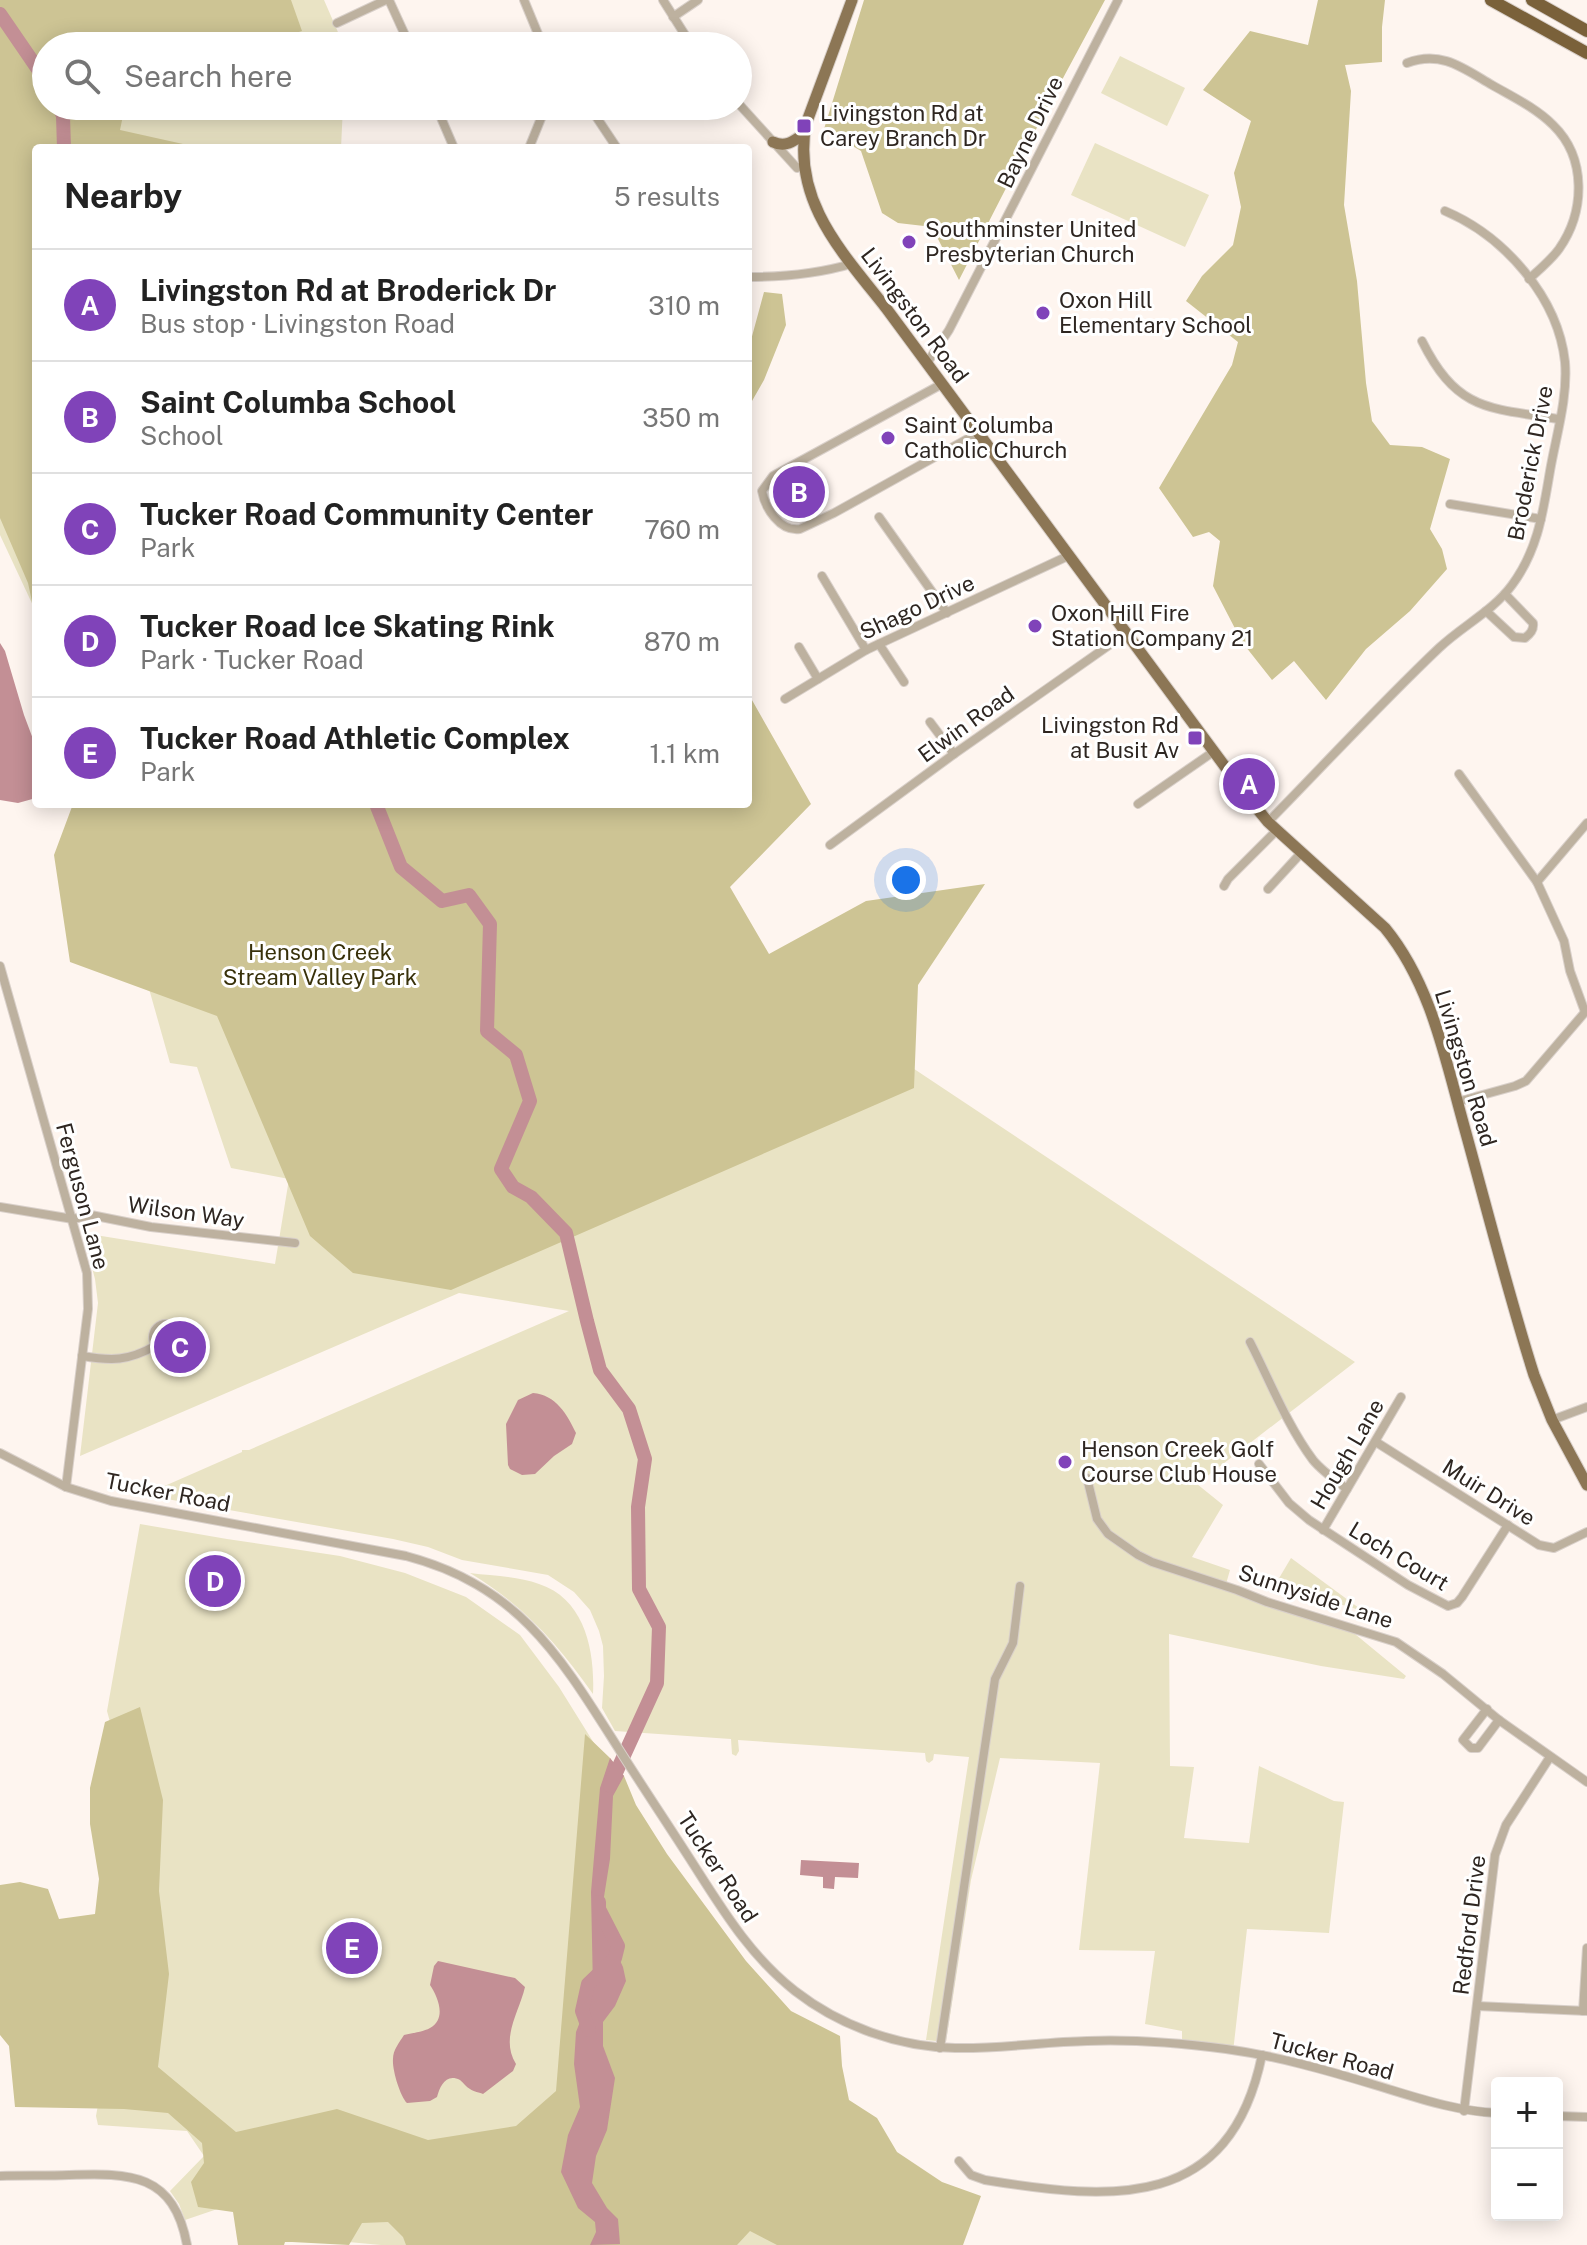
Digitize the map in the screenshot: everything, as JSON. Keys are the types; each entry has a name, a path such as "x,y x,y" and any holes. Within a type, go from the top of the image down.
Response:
{"highway":[{"path":"1491,0 1587,53"},
{"path":"1532,0 1587,31"}],"main road":[{"name":"Livingston Road","path":"852,0 805,133 803,166 819,215 851,264 1213,752 1272,826 1380,923 1400,948 1426,998 1527,1352 1552,1420 1587,1485"},
{"path":"773,142 779,145 791,143 805,133"}],"street":[{"path":"337,23 388,0 403,32"},
{"path":"524,0 537,32"},
{"path":"663,0 683,32"},
{"path":"673,17 698,0"},
{"name":"Bayne Drive","path":"927,363 954,321 1118,0"},
{"path":"1407,63 1432,57 1463,69 1538,112 1565,141 1578,174 1576,215 1558,251 1529,279"},
{"path":"752,119 797,168 803,166"},
{"path":"442,120 452,144"},
{"path":"531,144 540,120"},
{"path":"598,120 614,144"},
{"name":"Broderick Drive","path":"1224,886 1272,826 1440,647 1505,594 1537,540 1565,384 1564,356 1551,316 1529,279 1495,241 1468,222 1445,211"},
{"path":"752,277 793,276 851,264"},
{"path":"1422,341 1446,380 1467,397 1492,408 1559,419"},
{"path":"942,384 773,476 762,491 770,512 787,528 794,531 800,529 978,433"},
{"path":"1450,504 1541,519"},
{"path":"879,517 947,613"},
{"name":"Shago Drive","path":"785,699 866,650 1068,556"},
{"path":"822,576 866,650"},
{"path":"1486,611 1511,635 1525,638 1531,632 1533,623 1505,594"},
{"name":"Elwin Road","path":"830,845 1125,634"},
{"path":"879,644 904,682"},
{"path":"799,647 818,679"},
{"path":"930,722 954,754"},
{"path":"1138,804 1213,752"},
{"path":"1457,1102 1526,1081 1586,1011 1570,971 1564,941 1537,882 1459,774"},
{"path":"1537,882 1587,823"},
{"path":"1268,889 1302,852"},
{"name":"Ferguson Lane","path":"0,966 83,1254 89,1287 66,1487"},
{"name":"Wilson Way","path":"0,1207 73,1219 91,1215 151,1227 295,1243"},
{"path":"1250,1342 1290,1425 1314,1461 1347,1489"},
{"path":"82,1356 119,1360 136,1356 155,1346"},
{"name":"Hough Lane","path":"1323,1530 1401,1397"},
{"path":"1552,1420 1587,1407"},
{"name":"Muir Drive","path":"1376,1442 1539,1545 1554,1548 1587,1532"},
{"name":"Tucker Road","path":"0,1453 66,1487 111,1501 416,1558 456,1574 503,1602 532,1626 572,1676 740,1936 782,1981 813,2004 861,2029 940,2048 1154,2041 1262,2055 1464,2111 1491,2113"},
{"name":"Loch Court","path":"1259,1464 1289,1503 1323,1530 1408,1585 1448,1606 1462,1597 1508,1525"},
{"name":"Sunnyside Lane","path":"1087,1478 1094,1513 1102,1527 1138,1555 1267,1602 1396,1642 1587,1782"},
{"path":"940,2048 995,1679 1013,1643 1020,1586"},
{"path":"1487,1709 1463,1740 1465,1744 1472,1749 1478,1748 1499,1720"},
{"name":"Redford Drive","path":"1464,2111 1496,1849 1506,1825 1550,1757"},
{"path":"1477,2006 1585,2011 1587,1948"},
{"path":"959,2161 971,2175 985,2180 1081,2192 1131,2191 1170,2182 1204,2164 1227,2139 1255,2088 1262,2055"},
{"path":"1563,2116 1587,2117"},
{"path":"0,2176 135,2177 155,2187 173,2206 187,2245"}],"green space":[{"path":"0,0 324,0 338,32 32,32 32,120 342,120 341,144 32,144 32,603 0,535"},
{"path":"0,0 291,0 302,31 299,32 32,32 32,120 122,120 120,130 183,144 32,144 32,602 28,583 0,518"},
{"path":"864,0 1105,0 959,280 938,239 924,226 898,223 882,213 861,151 824,129"},
{"path":"1318,0 1385,0 1382,62 1345,65 1351,91 1344,205 1357,281 1372,421 1390,445 1422,447 1450,459 1430,529 1442,549 1447,569 1410,611 1366,649 1326,700 1294,661 1272,680 1242,642 1213,586 1220,541 1209,532 1193,537 1159,488 1232,365 1238,342 1186,301 1202,276 1233,245 1241,207 1234,173 1251,121 1203,90 1250,31 1308,45"},
{"path":"1120,56 1185,88 1167,126 1101,93"},
{"path":"1095,143 1209,195 1185,247 1071,195"},
{"path":"764,292 782,294 786,325 752,401 752,336"},
{"name":"Henson Creek Stream Valley Park","path":"752,700 811,804 730,887 769,954 866,901 985,884 918,985 914,1088 451,1290 353,1273 310,1236 217,1016 70,962 54,855 72,808 752,808"},
{"name":"Henson Creek Stream Valley Park","path":"114,865 854,1029 1355,1362 1197,1484 1223,1505 1192,1557 1230,1570 1226,1584 1338,1620 1406,1676 1404,1679 1321,1666 1169,1634 1170,1766 1194,1767 1184,1838 1249,1843 1259,1766 1334,1801 1344,1802 1329,1933 1247,1929 1233,2052 1182,2045 1182,2031 1145,2024 1155,1951 1079,1950 1100,1763 1000,1758 971,1880 946,2042 926,2040 969,1757 934,1754 929,1763 925,1753 738,1740 736,1756 732,1754 731,1739 615,1731 602,1708 603,1646 590,1610 574,1592 548,1575 462,1560 428,1547 393,1539 144,1495 569,1311 459,1293 80,1456 98,1303 83,1233 275,1264 289,1179 231,1168 197,1067 170,1063"},
{"path":"140,1524 340,1556 405,1573 466,1597 520,1635 559,1687 597,1748 624,1967 962,2198 963,2245 381,2245 294,2237 238,2202 185,2220 170,2191 204,2156 187,2131 98,2125 96,2116 144,1846 107,1711"},
{"path":"1291,1558 1363,1611 1275,1585"},
{"path":"470,1573 531,1581 555,1591 567,1601 577,1614 589,1644 593,1694 566,1658 523,1612"},
{"path":"140,1707 163,1800 159,1891 169,1974 158,2067 236,2132 337,2109 428,2140 516,2126 556,2091 585,1734 624,1776 636,1805 667,1854 746,1961 791,2011 840,2036 849,2100 877,2118 897,2152 942,2182 981,2196 963,2245 777,2245 750,2231 737,2245 406,2245 403,2237 388,2222 362,2223 349,2245 285,2242 284,2245 238,2245 233,2212 198,2207 191,2182 204,2163 202,2143 168,2113 15,2107 9,2046 0,2035 0,1885 20,1882 48,1889 59,1919 95,1914 99,1879 90,1824 90,1788 105,1722"}],"shaded area":[{"path":"0,643 32,736 32,799 18,803 0,800"},
{"path":"533,1393 554,1402 565,1413 576,1433 572,1444 535,1474 522,1475 508,1465 506,1424 518,1400"},
{"path":"610,1758 624,1776 613,1796 610,1859 603,1903 604,1926 623,1967 626,1981 615,2006 603,2022 603,2046 615,2078 607,2130 596,2156 592,2183 607,2208 618,2219 620,2244 590,2245 596,2232 595,2222 578,2208 561,2172 568,2135 580,2107 574,2064 576,2032 593,1989 591,1892 600,1788"},
{"path":"801,1860 859,1863 858,1878 835,1877 834,1889 823,1888 823,1877 800,1875"},
{"path":"438,1961 515,1978 525,1987 510,2035 516,2064 513,2071 483,2094 451,2078 442,2085 437,2097 430,2101 407,2103 397,2082 393,2056 404,2035 427,2029 438,2019 438,2002 430,1985"}],"waterway":[{"path":"0,14 32,61"},
{"path":"63,120 64,144"},
{"path":"378,808 401,867 442,901 469,895 490,924 487,1031 516,1055 530,1101 501,1169 513,1187 531,1197 566,1233 600,1370 629,1409 645,1459 638,1507 639,1589 659,1627 657,1683 610,1786"},
{"path":"589,2030 582,2011 588,1984 615,1958 618,1946 599,1909 599,1902"}],"place":[{"name":"Livingston Rd at Carey Branch Dr","path":"804,126"},
{"name":"Southminster United Presbyterian Church","path":"909,242"},
{"name":"Oxon Hill Elementary School","path":"1043,313"},
{"name":"Saint Columba Catholic Church","path":"888,438"},
{"name":"Saint Columba School","path":"799,492"},
{"name":"Oxon Hill Fire Station Company 21","path":"1035,626"},
{"name":"Livingston Rd at Busit Av","path":"1195,738"},
{"name":"Livingston Rd at Broderick Dr","path":"1249,784"},
{"name":"Tucker Road Community Center","path":"180,1347"},
{"name":"Henson Creek Golf Course Club House","path":"1065,1462"},
{"name":"Tucker Road Ice Skating Rink","path":"215,1581"},
{"name":"Tucker Road Athletic Complex","path":"352,1948"}]}
